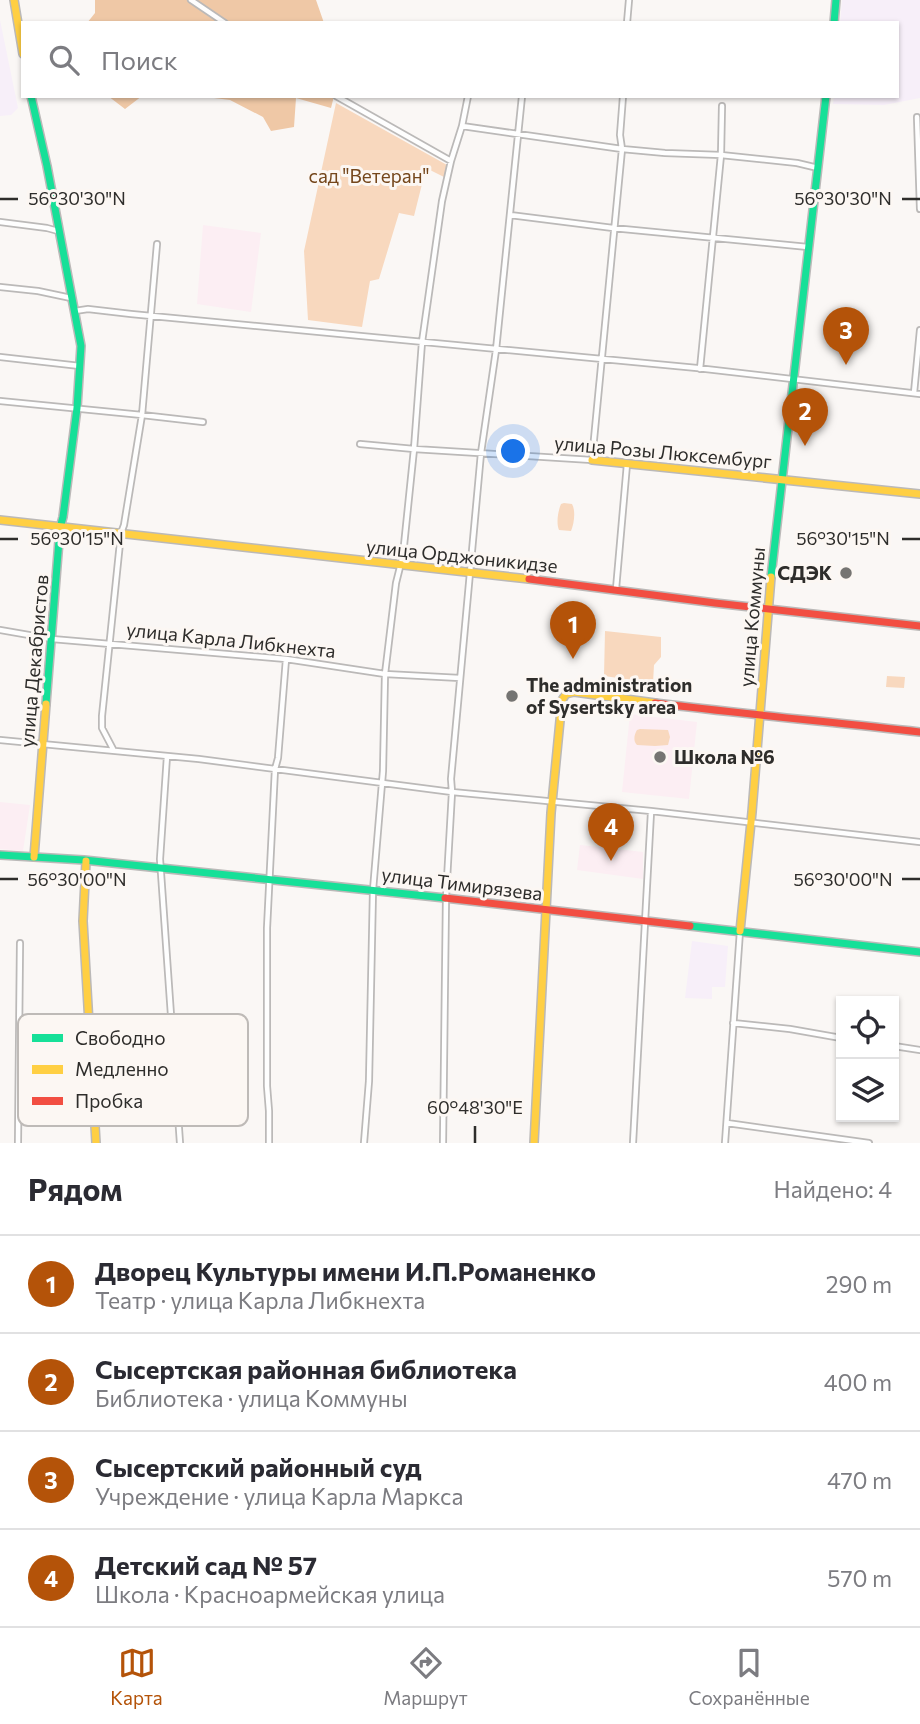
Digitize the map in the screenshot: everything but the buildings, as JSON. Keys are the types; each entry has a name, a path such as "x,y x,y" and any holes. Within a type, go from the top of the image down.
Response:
{"street":[{"path":"14,0 21,42"},
{"path":"191,0 222,21"},
{"path":"627,21 629,0"},
{"path":"834,21 836,0"},
{"name":"улица Декабристов","path":"32,98 81,346 78,408 60,528 34,857"},
{"path":"339,98 451,161"},
{"path":"364,1143 369,1080 373,890 382,783 385,674 414,449 422,342 442,201 468,98"},
{"path":"443,1143 446,897 451,779 481,453 496,350 522,98"},
{"path":"592,460 622,149 622,98"},
{"name":"улица Коммуны","path":"725,1143 768,608 826,98"},
{"path":"701,369 721,155 722,106"},
{"path":"917,117 920,209"},
{"path":"462,126 622,149 721,155 797,163 818,168"},
{"path":"510,215 809,248"},
{"path":"0,222 58,231"},
{"path":"114,750 102,728 121,533 142,415 157,244"},
{"path":"0,287 71,298"},
{"path":"75,311 88,309 601,359 917,394 920,330"},
{"path":"0,357 81,366"},
{"path":"0,401 203,422"},
{"name":"улица Розы Люксембург","path":"360,444 592,460 920,494"},
{"path":"616,589 627,464"},
{"name":"улица Орджоникидзе","path":"0,520 401,564 920,626"},
{"name":"улица Карла Либкнехта","path":"0,630 52,639 286,659 385,674 460,678"},
{"path":"269,1143 267,928 275,769 286,659"},
{"path":"534,1143 552,801 560,710 566,694 574,692 759,716 920,732"},
{"path":"0,740 114,750 452,792 651,811 920,842"},
{"path":"167,756 160,868 171,1014"},
{"path":"632,1143 651,811"},
{"name":"улица Тимирязева","path":"0,855 86,860 446,897 920,952"},
{"path":"86,860 83,921 88,1014"},
{"path":"19,1014 20,943"},
{"path":"733,1023 836,1037"},
{"path":"899,1047 920,1050"},
{"path":"727,1123 869,1143"}],"shaded area":[{"path":"95,0 316,0 323,21 89,21 95,13"},
{"path":"842,0 920,0 920,98 884,105 833,104 834,98 899,98 899,21 840,21"},
{"path":"0,20 18,108 11,115 0,116"},
{"path":"111,98 139,98 125,109"},
{"path":"214,98 296,98 294,127 271,131 263,117 230,100"},
{"path":"296,98 334,98 331,108"},
{"path":"203,225 261,233 251,312 197,304"},
{"name":"Школа №6","path":"630,714 697,722 689,799 622,792"},
{"path":"0,802 30,805 23,851 0,849"},
{"path":"580,845 643,852 643,879 577,870"},
{"path":"692,941 728,946 725,987 712,987 712,999 685,998"}],"green space":[{"name":"сад \"Ветеран\"","path":"336,103 447,165 444,177 426,168 414,216 399,213 379,279 370,281 362,327 308,320 304,251"},
{"path":"564,503 572,504 573,507 571,531 559,530 558,527 559,510"},
{"path":"605,631 661,637 661,657 654,665 653,683 604,676"},
{"path":"887,676 905,677 904,688 886,687"},
{"path":"640,729 668,730 668,745 637,745 635,736"}],"traffic: fast":[{"path":"834,21 836,0"},
{"path":"31,98 81,346 77,408 60,528 46,704"},
{"path":"771,577 826,98"},
{"path":"0,855 84,860 445,898"},
{"path":"690,926 920,952"}],"traffic: slow":[{"path":"14,0 21,42"},
{"path":"592,460 920,494"},
{"path":"0,520 529,579"},
{"path":"740,931 771,577"},
{"path":"534,1143 551,813 562,700 566,694 574,692 655,703"},
{"path":"34,857 46,704"},
{"path":"86,861 83,921 88,1014"},
{"path":"95,1126 96,1143"}],"traffic: jam":[{"path":"529,579 920,626"},
{"path":"655,703 920,732"},
{"path":"445,898 690,926"}],"place":[{"name":"Сысертский районный суд","path":"846,365"},
{"name":"Сысертская районная библиотека","path":"805,446"},
{"name":"СДЭК","path":"846,573"},
{"name":"Дворец Культуры имени И.П.Романенко","path":"573,659"},
{"name":"The administration of Sysertsky area","path":"512,696"},
{"name":"Школа №6","path":"660,757"},
{"name":"Детский сад № 57","path":"611,861"}]}
